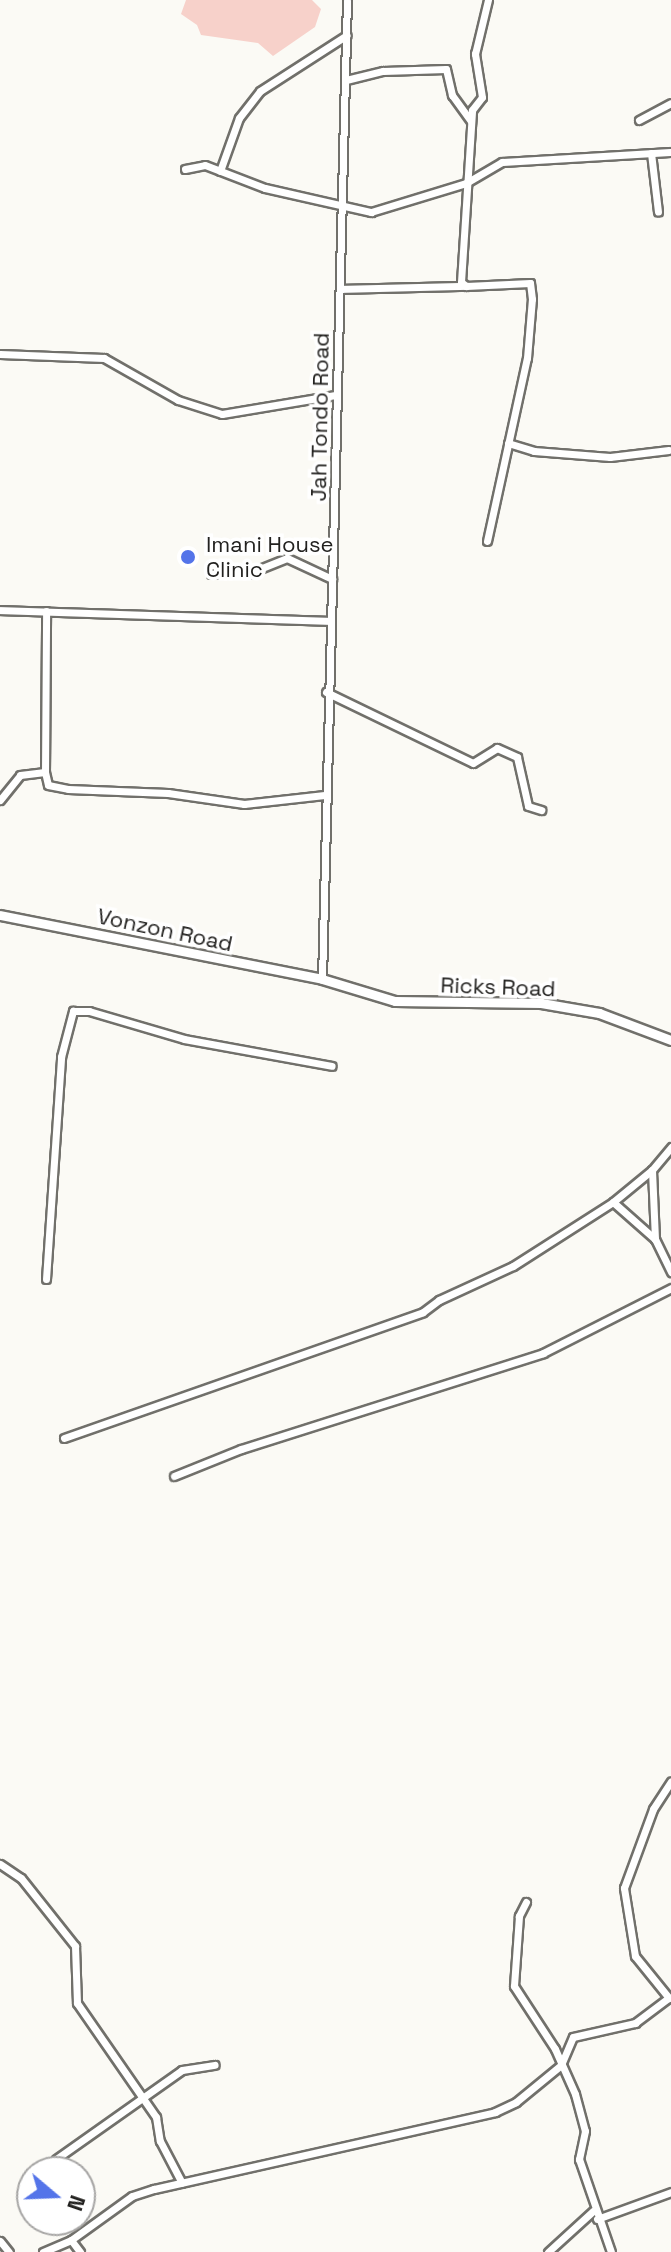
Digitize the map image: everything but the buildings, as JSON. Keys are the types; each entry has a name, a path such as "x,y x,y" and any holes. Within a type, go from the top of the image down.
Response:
{"street":[{"name":"Jah Tondo Road","path":"322,979 326,692 341,289 347,0"},
{"path":"466,286 461,282 471,121 482,97 475,54 488,0"},
{"path":"220,171 239,118 260,91 347,35"},
{"path":"346,80 383,71 446,69 452,95 471,121"},
{"path":"639,120 671,103"},
{"path":"185,169 205,165 343,209 371,212 466,183 502,162 671,152"},
{"path":"651,153 658,212"},
{"path":"341,289 530,283 527,358 487,541"},
{"path":"0,354 104,358 178,400 222,414 335,395"},
{"path":"508,443 534,451 610,457 669,450"},
{"path":"211,574 247,574 287,558 332,579"},
{"path":"0,610 329,621"},
{"path":"46,611 45,772 48,785 68,789 168,793 244,804 324,795"},
{"path":"326,692 473,763 497,748 517,757 528,806 541,810"},
{"path":"0,800 20,775 45,772"},
{"name":"Vonzon Road","path":"0,915 322,979"},
{"name":"Ricks Road","path":"322,979 395,1001 541,1003 584,1010 671,1040"},
{"path":"46,1279 61,1057 73,1011 89,1011 184,1039 332,1066"},
{"path":"64,1438 391,1327 513,1266 613,1202 652,1170 671,1147"},
{"path":"652,1170 655,1239"},
{"path":"613,1202 655,1239 671,1272"},
{"path":"174,1476 241,1449 543,1353 671,1288"},
{"path":"43,2252 71,2240 132,2196 495,2112 516,2102 561,2065 573,2037 635,2023 669,1998 635,1956 624,1888 653,1809 671,1781"},
{"path":"0,1864 21,1878 75,1946 77,2003 156,2117 160,2141 182,2183"},
{"path":"526,1902 519,1916 514,1986 561,2065 585,2131 579,2159 595,2215 611,2252"},
{"path":"60,2156 182,2070 215,2065"},
{"path":"548,2252 595,2215 671,2192"},
{"path":"71,2240 80,2252"},
{"path":"0,2241 9,2252"}],"shaded area":[{"path":"186,0 312,0 321,9 315,27 273,56 258,43 201,35 197,25 181,14"}],"place":[{"name":"Imani House Clinic","path":"188,557"}]}
